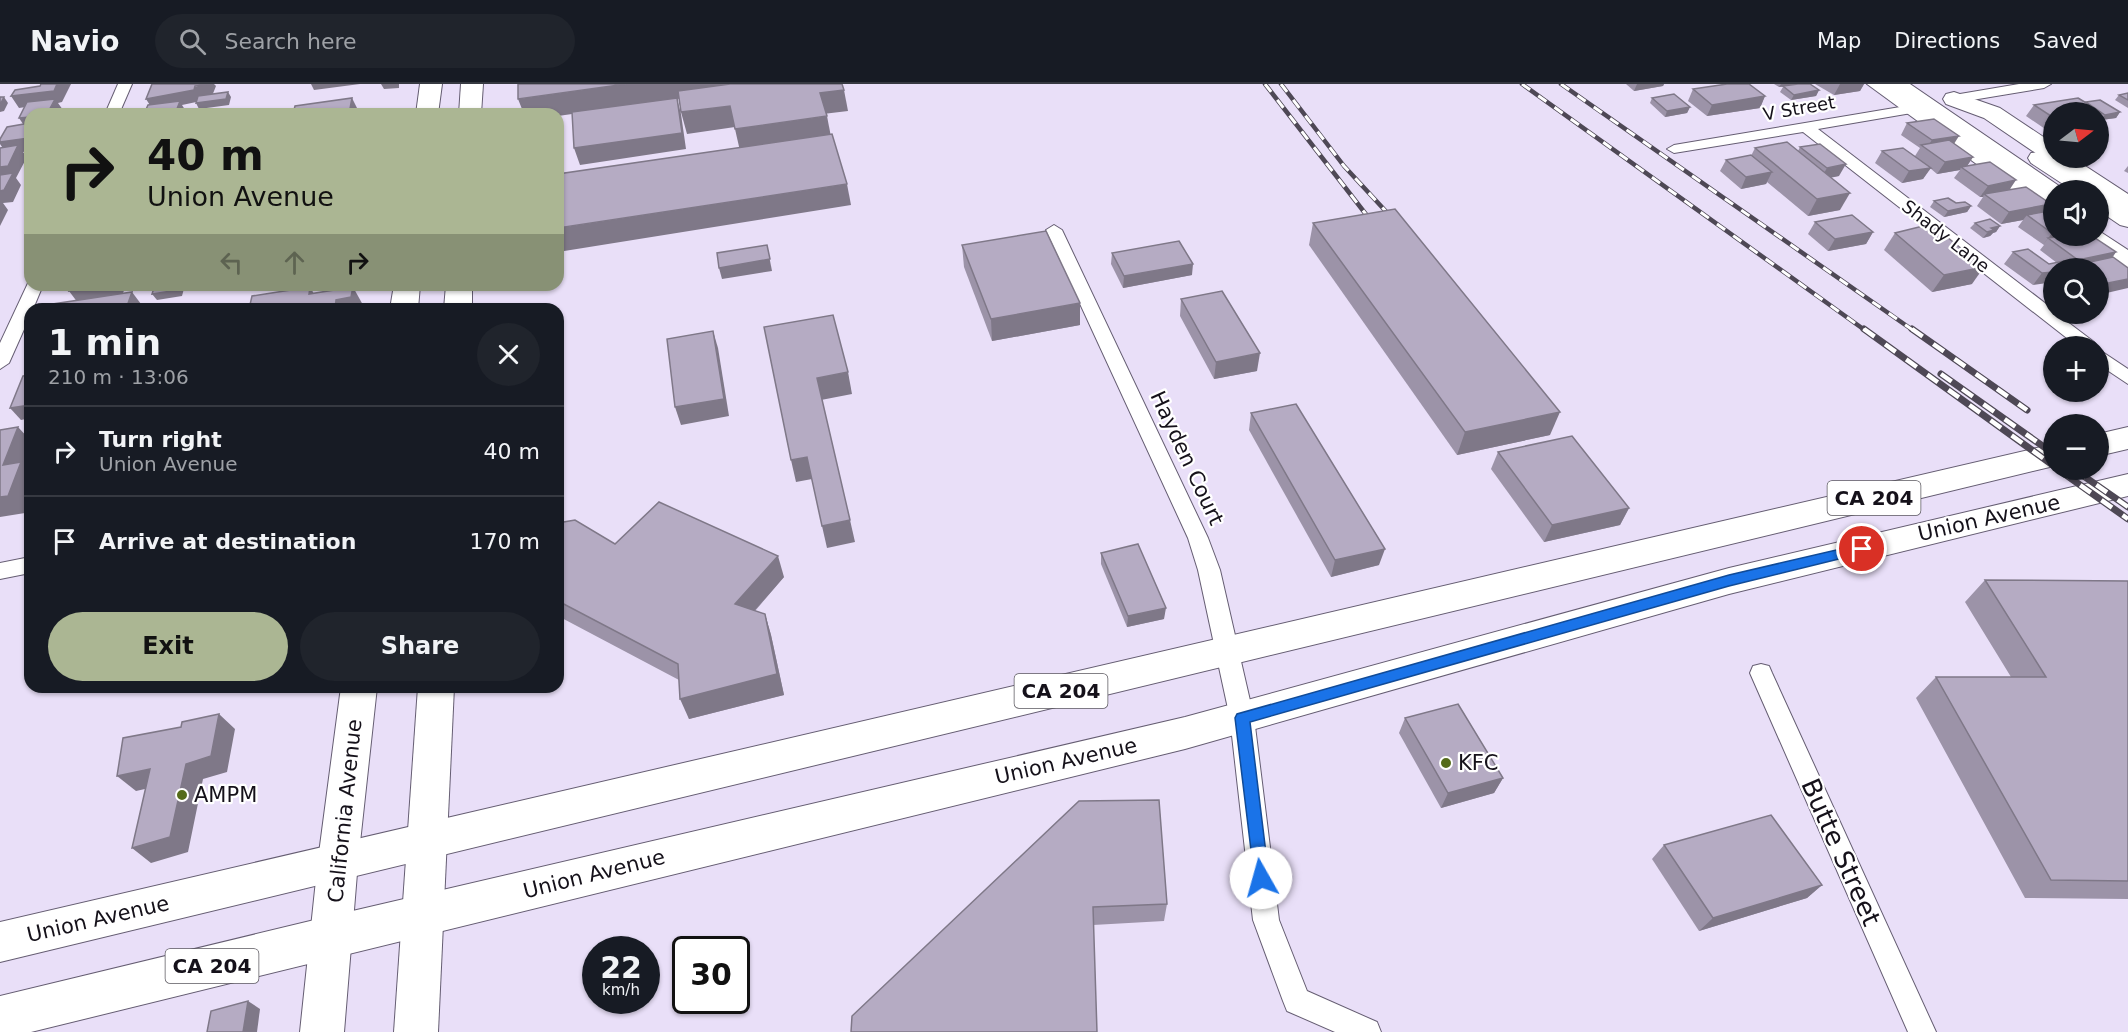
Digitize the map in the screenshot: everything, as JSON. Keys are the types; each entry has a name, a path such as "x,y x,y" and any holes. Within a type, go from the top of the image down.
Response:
{"main road":[{"path":"429,108 431,84"},
{"path":"470,108 472,84"},
{"path":"1878,84 1921,107 2043,184"},
{"path":"1897,84 1921,107 2043,201"},
{"path":"1911,84 1928,92 1992,113 2043,147"},
{"path":"1932,84 2071,180"},
{"path":"2073,168 2128,205"},
{"path":"2109,207 2128,220"},
{"path":"2109,230 2128,243"},
{"path":"2105,246 2128,262"},
{"path":"2109,442 2128,438"},
{"name":"Union Avenue","path":"0,942 2043,458"},
{"name":"Union Avenue","path":"0,1018 331,936 1242,718 1729,581 2128,485"},
{"name":"California Avenue","path":"322,1032 338,861 358,693"},
{"path":"416,1032 436,693"}],"street":[{"path":"115,108 125,84"},
{"path":"1954,99 2044,84"},
{"name":"V Street","path":"1674,149 1921,107"},
{"name":"Shady Lane","path":"1805,126 2075,336"},
{"name":"Hayden Court","path":"1054,230 1198,538 1209,570 1242,718 1266,920 1297,1001 1367,1032"},
{"path":"0,363 24,310"},
{"path":"2109,363 2128,378"},
{"path":"0,571 24,566"},
{"name":"Butte Street","path":"1761,672 1922,1032"}],"building":[{"path":"41,84 57,84 54,91 11,96 15,90"},
{"path":"152,84 206,85 195,86 194,90 146,99"},
{"path":"518,84 626,84 518,99"},
{"path":"730,84 842,84 844,90 820,93 827,116 735,129 730,106 681,112 678,91"},
{"path":"1727,84 1749,84 1765,96 1712,105 1693,89"},
{"path":"1810,84 1819,90 1794,95 1783,86"},
{"path":"228,92 226,99 196,103 198,96"},
{"path":"2128,93 2128,100 2119,95"},
{"path":"1674,94 1690,107 1667,111 1652,98"},
{"path":"352,98 350,108 294,108 295,106"},
{"path":"677,98 682,133 574,148 572,112"},
{"path":"2078,98 2085,102 2053,102"},
{"path":"55,99 50,108 24,108 27,102"},
{"path":"180,101 177,108 147,108 148,105"},
{"path":"2043,104 2043,111 2034,105"},
{"path":"2109,105 2120,112 2109,114"},
{"path":"24,108 24,118 19,118"},
{"path":"1934,119 1959,136 1932,140 1907,123"},
{"path":"24,124 24,139 0,142 7,127"},
{"path":"832,134 847,184 564,227 564,173"},
{"path":"1949,140 1973,157 1945,162 1921,145"},
{"path":"1787,142 1850,193 1817,199 1755,148"},
{"path":"1820,144 1846,164 1827,168 1800,147"},
{"path":"18,145 8,166 0,167 0,148"},
{"path":"1903,148 1931,168 1909,171 1882,151"},
{"path":"1751,155 1772,172 1746,177 1726,160"},
{"path":"1990,162 2016,180 1988,186 1961,167"},
{"path":"13,173 4,190 0,191 0,175"},
{"path":"2026,187 2043,199 2043,206 2009,212 1984,194"},
{"path":"1948,198 1956,203 1965,202 1971,206 1948,211 1934,201"},
{"path":"1395,209 1560,412 1465,432 1313,223"},
{"path":"2043,212 2043,227 2027,215"},
{"path":"1852,215 1873,232 1835,239 1815,222"},
{"path":"1990,219 2000,226 1991,228 1994,230 1987,232 1975,223"},
{"path":"1931,224 1984,267 1944,275 1895,233"},
{"path":"1046,231 1080,303 991,319 962,245"},
{"path":"1179,241 1193,264 1124,276 1112,253"},
{"path":"767,245 770,259 719,268 717,253"},
{"path":"2059,246 2107,246 2116,252 2088,258 2075,258"},
{"path":"2028,249 2043,260 2043,273 2042,273 2013,252"},
{"path":"2113,257 2128,268 2128,279 2109,283 2108,258"},
{"path":"153,291 172,291 152,294"},
{"path":"284,291 309,291 309,294 352,291 351,297 336,300 336,303 250,303 252,296"},
{"path":"1222,291 1260,353 1216,362 1181,299"},
{"path":"132,292 128,303 60,303"},
{"path":"833,315 848,372 817,378 850,520 822,526 807,457 791,460 764,327"},
{"path":"713,331 724,399 675,407 667,339"},
{"path":"23,376 24,406 10,408"},
{"path":"1296,404 1385,549 1335,560 1251,413"},
{"path":"18,427 3,465 21,462 8,496 0,497 0,430"},
{"path":"1572,436 1629,508 1552,525 1498,452"},
{"path":"659,502 778,556 735,604 765,614 777,674 680,699 678,664 564,604 564,522 575,520 615,544"},
{"path":"1138,544 1166,608 1128,616 1101,553"},
{"path":"1985,580 2128,581 2128,881 2051,880 1936,677 2046,677"},
{"name":"KFC","path":"1458,704 1503,778 1448,793 1405,718"},
{"path":"219,714 211,756 186,764 170,837 132,848 150,769 117,776 123,738 181,727 182,722"},
{"path":"1159,800 1167,904 1093,907 1097,1032 851,1032 852,1016 1079,801"},
{"path":"1771,815 1822,885 1713,918 1664,845"},
{"path":"248,1001 243,1032 207,1032 211,1011"}],"railway":[{"path":"1265,84 1375,226"},
{"path":"1281,84 1344,166 1392,218"},
{"path":"1522,84 1866,331"},
{"path":"1561,84 1914,331"},
{"path":"1864,329 2043,458"},
{"path":"1912,329 2027,410"},
{"path":"1941,374 2043,446"},
{"path":"2073,480 2128,519"},
{"path":"2089,480 2128,507"}],"place":[{"name":"KFC","path":"1446,763"},
{"name":"AMPM","path":"182,795"}],"route":[{"path":"1261,878 1242,718 1729,581 1862,549"}]}
